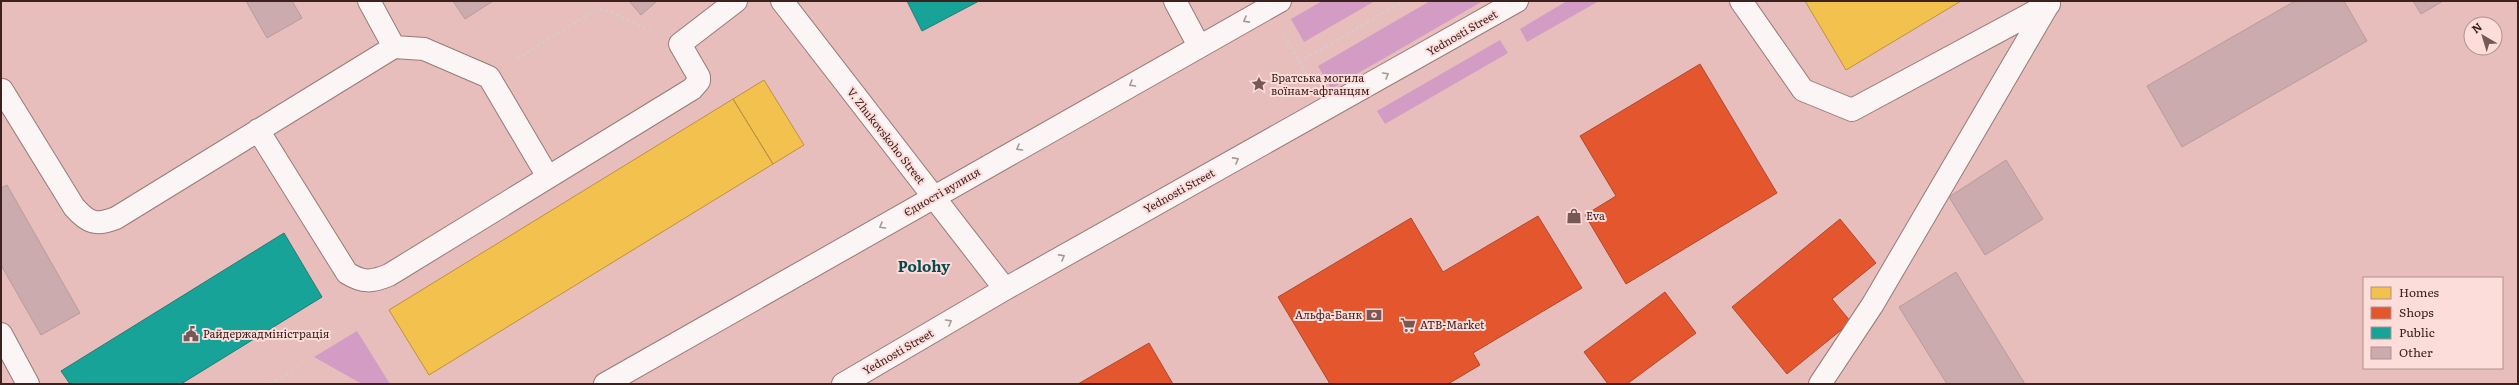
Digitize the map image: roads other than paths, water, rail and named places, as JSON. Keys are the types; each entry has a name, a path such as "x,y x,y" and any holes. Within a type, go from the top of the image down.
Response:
{"street":[{"path":"368,1 394,47"},
{"path":"258,130 347,273 360,281 375,281 389,275 696,85 699,81 696,72 680,44 736,1"},
{"name":"V. Zhukovskoho Street","path":"782,1 1005,289"},
{"path":"1175,1 1199,46"},
{"name":"Yednosti Street","path":"842,384 1005,289 1518,1"},
{"path":"1741,1 1803,90 1852,110 2052,3"},
{"path":"1820,384 1873,304 2052,3"},
{"name":"Єдності вулиця","path":"604,384 1274,4"},
{"path":"2,90 74,207 83,218 92,224 102,224 116,218 394,47 424,48 489,77 548,177"},
{"path":"1,334 28,384"}],"place":[{"name":"Братська могила воїнам-афганцям","path":"1259,84"},
{"name":"Eva","path":"1574,216"},
{"name":"Альфа-Банк","path":"1374,315"},
{"name":"ATB-Market","path":"1408,325"},
{"name":"Райдержадміністрація","path":"191,334"}],"district":[{"name":"Polohy","path":"924,267"}]}
